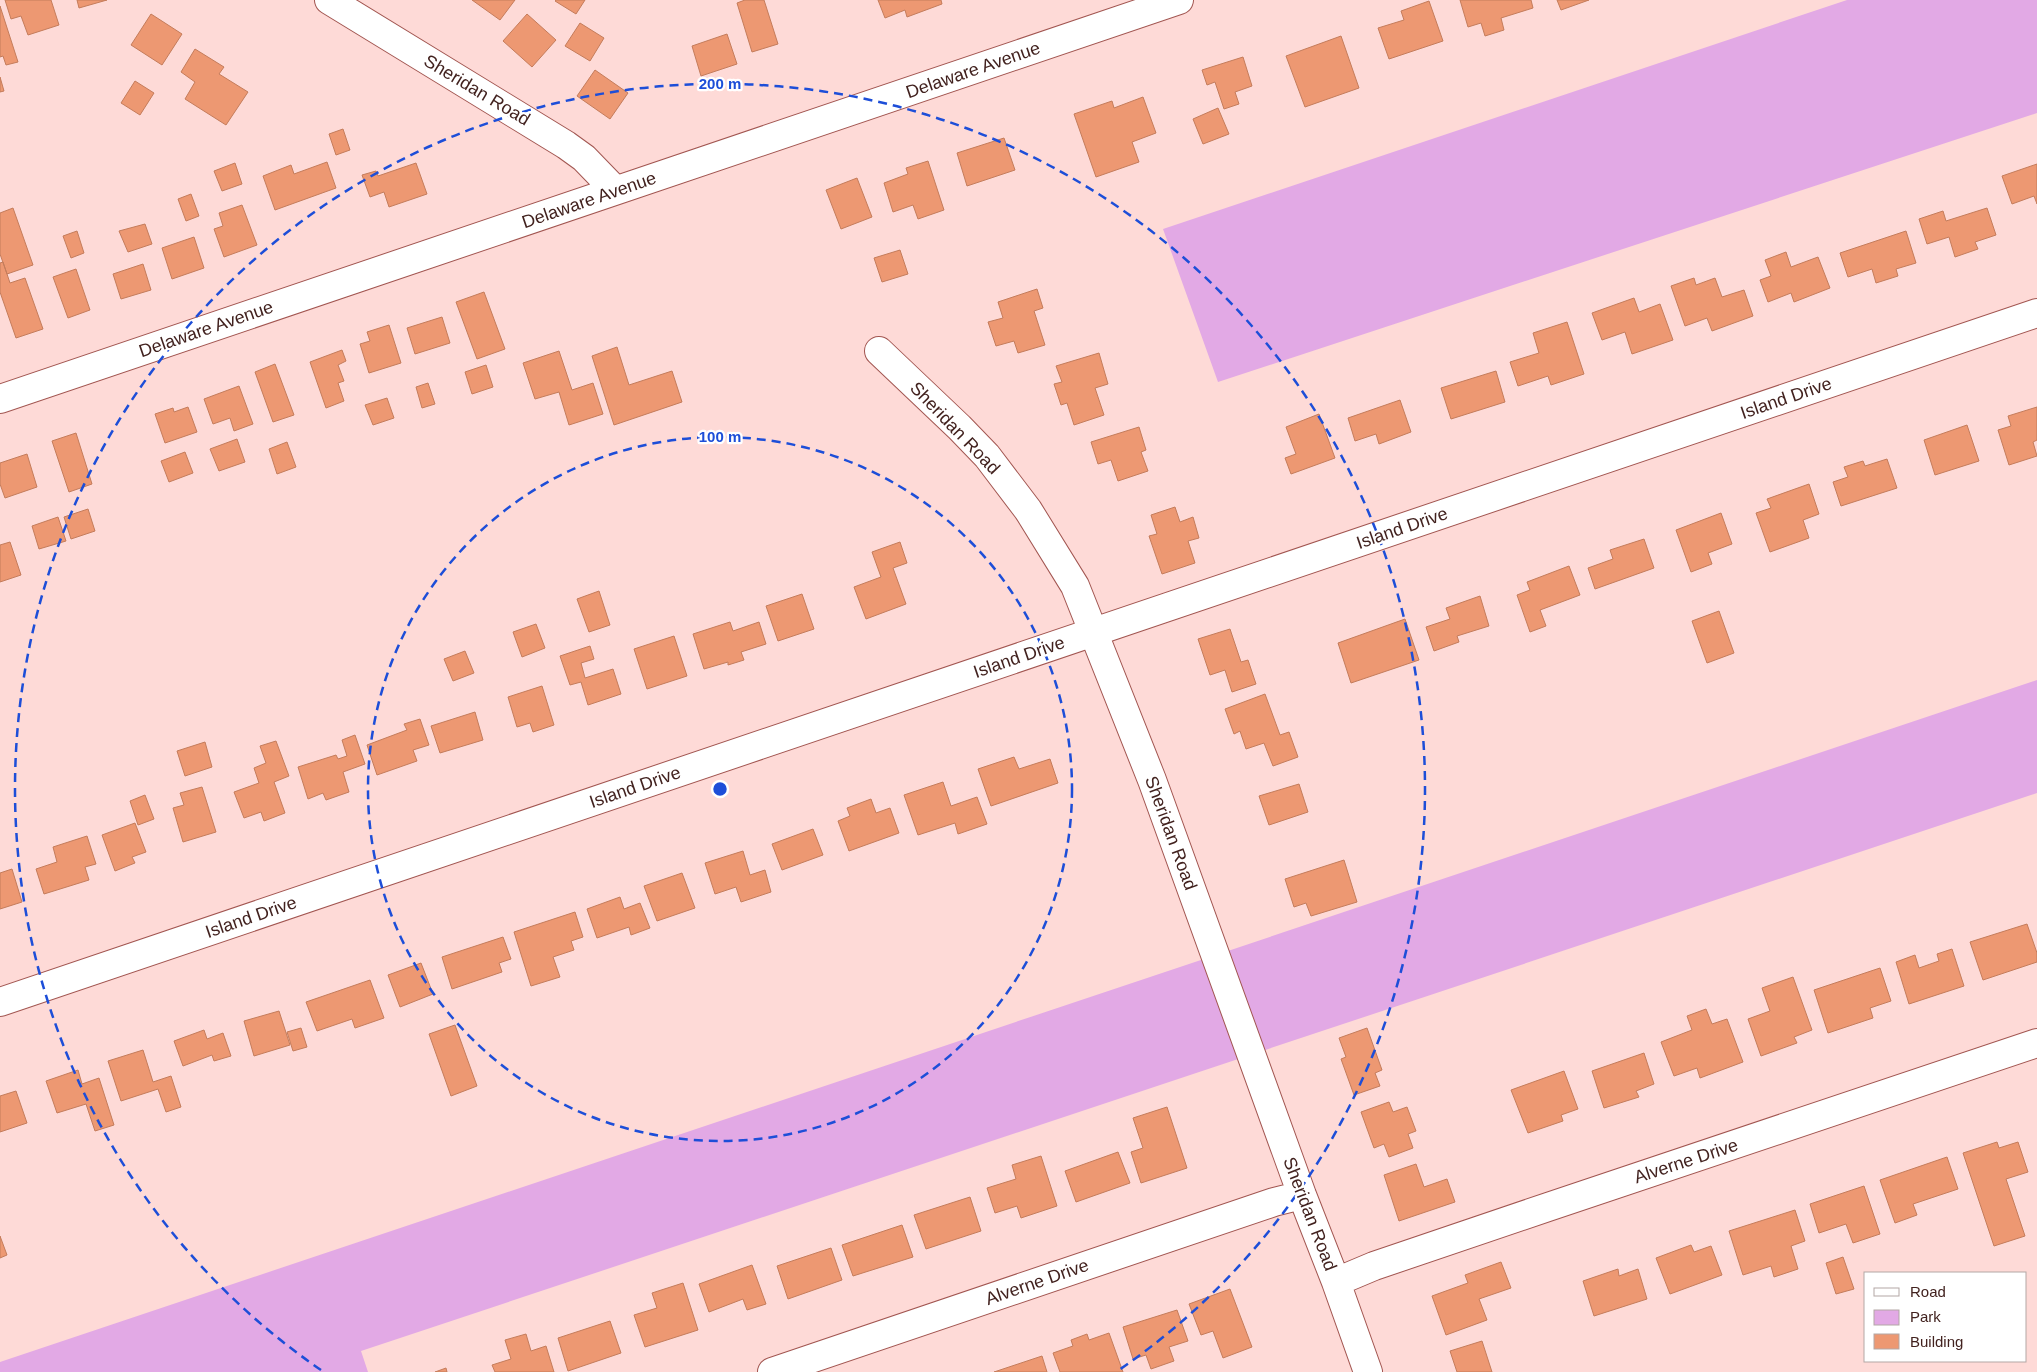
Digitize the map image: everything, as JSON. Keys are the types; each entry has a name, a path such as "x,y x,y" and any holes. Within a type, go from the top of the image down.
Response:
{"street":[{"name":"Sheridan Road","path":"329,0 566,145 584,158 615,190"},
{"name":"Delaware Avenue","path":"0,399 1179,0"},
{"name":"Island Drive","path":"0,1002 2037,313"},
{"name":"Sheridan Road","path":"879,351 987,456 1028,510 1075,586 1152,780 1302,1196 1336,1282 1368,1372"},
{"name":"Alverne Drive","path":"1336,1282 1374,1266 2037,1043"},
{"name":"Alverne Drive","path":"772,1372 1274,1202 1302,1196"}],"green space":[{"path":"1847,0 2037,0 2037,113 1218,382 1163,229"},
{"path":"2037,680 2037,793 361,1351 368,1372 0,1372 0,1362"}],"building":[{"path":"5,0 51,0 59,25 28,35 21,16 11,19"},
{"path":"77,0 107,0 79,8"},
{"path":"472,0 515,0 500,20"},
{"path":"556,0 585,0 576,14"},
{"path":"745,0 764,0 778,44 752,52 737,3"},
{"path":"878,0 941,0 942,4 907,17 905,10 885,18"},
{"path":"1460,0 1531,0 1533,8 1501,18 1504,30 1485,36 1481,23 1468,27"},
{"path":"1557,0 1589,0 1561,10"},
{"path":"1429,1 1443,41 1389,59 1378,28 1404,20 1401,11"},
{"path":"0,6 18,62 6,65 3,56 0,57"},
{"path":"151,14 182,34 162,65 131,45"},
{"path":"527,14 556,40 532,67 503,41"},
{"path":"580,23 604,38 590,61 565,46"},
{"path":"727,34 737,64 701,76 692,46"},
{"path":"1341,36 1359,88 1305,107 1286,56"},
{"path":"195,49 224,67 219,74 248,92 226,125 185,99 195,82 181,72"},
{"path":"1243,57 1252,86 1235,92 1239,104 1224,109 1215,82 1207,85 1202,70"},
{"path":"595,70 628,93 610,119 577,96"},
{"path":"0,77 4,91 0,92"},
{"path":"135,81 154,93 140,115 121,103"},
{"path":"1143,97 1156,133 1132,142 1139,162 1096,177 1074,114 1112,101 1114,108"},
{"path":"1218,108 1229,134 1203,144 1193,119"},
{"path":"343,129 350,150 336,155 329,134"},
{"path":"1004,138 1015,170 967,186 957,153"},
{"path":"928,161 944,210 918,219 913,205 893,212 884,183 908,174 906,168"},
{"path":"327,162 336,188 275,210 263,176 291,165 294,174"},
{"path":"235,163 242,184 222,191 214,171"},
{"path":"416,163 427,194 389,207 384,192 370,197 362,175 376,171 378,176"},
{"path":"2037,164 2037,204 2034,196 2012,204 2002,176"},
{"path":"857,178 872,217 841,229 826,190"},
{"path":"191,194 199,216 186,221 178,199"},
{"path":"242,205 257,245 224,257 214,229 223,226 219,213"},
{"path":"13,208 33,265 7,274 0,254 0,213"},
{"path":"1987,208 1996,235 1975,242 1978,249 1955,257 1949,237 1927,244 1919,219 1943,211 1946,221"},
{"path":"145,224 152,244 128,252 119,231"},
{"path":"77,231 84,253 71,258 63,236"},
{"path":"1906,231 1916,263 1896,269 1898,276 1876,283 1872,269 1848,277 1840,253"},
{"path":"194,237 204,268 172,279 162,248"},
{"path":"900,250 908,274 882,282 874,258"},
{"path":"1786,252 1791,267 1818,257 1830,288 1794,302 1791,293 1768,302 1760,280 1771,276 1765,260"},
{"path":"3,262 10,283 25,278 43,329 16,338 0,292 0,263"},
{"path":"143,264 151,290 121,299 113,274"},
{"path":"76,269 90,310 68,318 53,277"},
{"path":"1694,278 1696,285 1715,278 1722,297 1744,290 1753,316 1712,331 1707,318 1685,326 1671,286"},
{"path":"1037,289 1043,308 1034,311 1045,345 1018,353 1014,341 996,346 988,322 1003,318 998,302"},
{"path":"484,292 505,349 477,359 456,302"},
{"path":"1634,298 1639,312 1660,304 1673,340 1632,354 1625,332 1602,340 1592,313"},
{"path":"442,317 450,343 415,354 407,328"},
{"path":"1567,322 1584,374 1551,385 1548,376 1518,386 1510,362 1539,353 1533,333"},
{"path":"389,325 401,363 369,373 360,344 370,341 367,332"},
{"path":"617,347 629,385 672,371 682,402 614,425 592,356"},
{"path":"342,350 346,361 338,365 344,381 338,383 344,401 326,408 310,362"},
{"path":"559,351 572,390 593,383 603,414 569,425 559,392 535,399 523,363"},
{"path":"1099,353 1108,384 1095,388 1104,415 1074,425 1067,403 1061,405 1054,384 1062,382 1056,366"},
{"path":"275,364 294,415 273,422 255,372"},
{"path":"486,365 493,387 472,394 465,372"},
{"path":"1496,371 1505,402 1451,419 1441,388"},
{"path":"428,383 435,404 422,408 416,387"},
{"path":"239,386 253,424 234,431 230,418 213,424 204,399"},
{"path":"387,398 394,418 373,425 365,405"},
{"path":"1400,400 1411,432 1379,444 1376,434 1355,441 1348,418"},
{"path":"188,407 197,432 165,443 155,414 173,408 174,412"},
{"path":"2037,407 2037,440 2033,442 2037,456 2009,465 1998,430 2011,426 2008,416"},
{"path":"1319,414 1335,458 1291,474 1285,458 1296,454 1286,427"},
{"path":"1967,425 1979,461 1935,475 1924,440"},
{"path":"1139,427 1146,450 1141,452 1148,471 1118,481 1111,460 1098,464 1091,442"},
{"path":"76,433 92,484 69,492 52,441"},
{"path":"237,439 245,462 219,471 210,449"},
{"path":"287,442 296,467 277,474 269,449"},
{"path":"185,452 193,473 169,482 161,461"},
{"path":"27,454 37,487 5,498 0,484 0,463"},
{"path":"1887,459 1897,488 1841,506 1833,482 1848,477 1844,467 1863,461 1865,466"},
{"path":"1809,484 1819,514 1803,520 1809,538 1770,552 1756,513 1771,508 1767,499"},
{"path":"1175,507 1180,522 1193,517 1199,538 1188,541 1195,563 1162,574 1149,536 1157,534 1151,515"},
{"path":"88,509 95,531 71,539 64,517"},
{"path":"1721,513 1732,544 1708,553 1712,564 1691,572 1676,530"},
{"path":"58,517 66,541 39,549 32,526"},
{"path":"1644,539 1654,568 1595,589 1588,568 1613,559 1610,550"},
{"path":"10,542 21,575 0,582 0,545"},
{"path":"900,542 907,563 893,568 906,604 866,619 854,587 881,577 872,552"},
{"path":"1569,566 1580,595 1540,610 1546,626 1530,632 1517,595 1530,590 1527,582"},
{"path":"599,591 610,625 589,632 577,599"},
{"path":"802,594 814,629 778,641 766,606"},
{"path":"1480,596 1489,626 1457,636 1459,642 1434,651 1426,627 1450,619 1446,608"},
{"path":"1719,611 1734,653 1707,663 1692,621"},
{"path":"1405,619 1419,660 1351,683 1338,643"},
{"path":"730,622 733,631 759,622 766,644 741,652 744,660 728,665 728,662 704,669 693,634"},
{"path":"536,624 545,648 522,657 513,632"},
{"path":"1230,629 1241,662 1248,660 1256,684 1232,692 1225,670 1210,675 1198,639"},
{"path":"674,636 687,676 647,689 634,649"},
{"path":"590,646 594,659 581,663 585,678 613,669 621,694 588,705 581,682 570,685 560,656"},
{"path":"465,651 474,673 453,681 444,659"},
{"path":"542,686 554,725 533,732 530,723 517,727 508,697"},
{"path":"1265,694 1280,735 1289,732 1298,757 1273,766 1264,743 1246,749 1240,731 1234,734 1225,709"},
{"path":"475,712 483,740 440,753 431,726"},
{"path":"420,719 429,745 413,750 417,761 377,775 367,745 407,730 404,724"},
{"path":"355,735 365,764 343,772 349,792 326,800 323,793 308,799 298,767 336,755 338,759 347,756 342,740"},
{"path":"276,741 289,776 274,782 285,813 264,821 261,812 244,818 234,792 259,783 254,768 266,763 260,746"},
{"path":"205,742 212,767 185,776 177,751"},
{"path":"1014,757 1019,769 1050,759 1058,783 991,806 978,769"},
{"path":"943,782 951,806 977,797 987,824 958,834 955,823 918,835 904,795"},
{"path":"1299,784 1308,812 1269,825 1259,796"},
{"path":"202,787 216,832 183,842 173,808 184,805 180,793"},
{"path":"145,795 154,819 138,825 130,801"},
{"path":"871,799 876,813 890,808 899,833 849,851 838,821 850,816 847,808"},
{"path":"135,823 146,852 132,857 135,863 115,871 102,835"},
{"path":"813,829 823,855 782,870 772,844"},
{"path":"87,836 96,864 85,867 89,880 44,894 36,869 57,862 53,847"},
{"path":"743,851 750,875 765,870 771,892 741,902 736,887 715,894 705,863"},
{"path":"1344,860 1357,902 1311,916 1306,903 1294,907 1285,879"},
{"path":"12,869 22,902 0,909 0,873"},
{"path":"682,873 695,908 657,921 644,886"},
{"path":"620,897 624,909 640,903 650,928 631,935 629,927 597,938 587,909"},
{"path":"575,912 583,937 571,941 574,950 553,957 560,977 531,986 514,932"},
{"path":"2027,924 2037,953 2037,962 1983,980 1970,942"},
{"path":"503,937 511,959 499,963 502,972 452,989 442,957"},
{"path":"1952,949 1964,986 1909,1004 1896,962 1915,955 1919,968 1939,961 1937,954"},
{"path":"421,963 433,994 400,1007 388,975"},
{"path":"1880,968 1891,1001 1870,1008 1873,1018 1828,1033 1814,990"},
{"path":"1793,977 1812,1030 1794,1037 1797,1043 1761,1056 1748,1019 1770,1011 1762,988"},
{"path":"370,980 384,1018 355,1028 352,1019 317,1031 306,1002"},
{"path":"1706,1009 1712,1024 1727,1019 1743,1062 1700,1078 1697,1068 1674,1076 1661,1042 1692,1030 1687,1016"},
{"path":"279,1011 290,1045 254,1056 244,1021"},
{"path":"455,1025 477,1086 451,1096 429,1034"},
{"path":"301,1028 307,1047 293,1051 287,1032"},
{"path":"1367,1028 1382,1070 1375,1073 1380,1086 1354,1095 1341,1059 1346,1057 1339,1038"},
{"path":"204,1030 207,1039 223,1033 231,1056 214,1061 212,1055 183,1066 174,1041"},
{"path":"143,1050 153,1082 171,1076 181,1107 166,1112 158,1089 121,1101 108,1061"},
{"path":"1644,1053 1654,1084 1636,1091 1639,1097 1604,1108 1592,1071"},
{"path":"78,1070 82,1084 99,1078 114,1125 95,1131 86,1104 57,1113 46,1081"},
{"path":"1564,1071 1578,1109 1561,1115 1563,1121 1528,1133 1511,1090"},
{"path":"16,1091 27,1123 0,1132 0,1096"},
{"path":"1389,1102 1393,1112 1407,1107 1416,1131 1408,1134 1413,1148 1389,1157 1384,1144 1374,1148 1361,1112"},
{"path":"1167,1107 1187,1168 1141,1183 1131,1152 1143,1148 1133,1118"},
{"path":"1997,1142 1999,1148 2018,1142 2028,1172 2006,1179 2025,1236 1994,1246 1963,1153"},
{"path":"1118,1152 1130,1183 1076,1202 1065,1171"},
{"path":"1041,1156 1057,1206 1021,1218 1017,1206 995,1213 987,1188 1016,1179 1012,1165"},
{"path":"1947,1157 1958,1189 1913,1204 1917,1215 1895,1223 1880,1180"},
{"path":"1416,1164 1424,1187 1447,1179 1455,1202 1399,1221 1384,1175"},
{"path":"1864,1186 1880,1234 1853,1243 1846,1224 1819,1233 1810,1204"},
{"path":"970,1197 981,1231 926,1249 914,1215"},
{"path":"1795,1210 1805,1241 1791,1246 1798,1269 1774,1277 1771,1266 1743,1275 1729,1231"},
{"path":"902,1225 913,1257 853,1276 842,1245"},
{"path":"0,1236 7,1255 0,1258"},
{"path":"1691,1245 1694,1252 1711,1246 1722,1275 1670,1294 1656,1258"},
{"path":"831,1248 842,1280 788,1299 777,1266"},
{"path":"1843,1257 1854,1289 1836,1294 1826,1263"},
{"path":"1501,1262 1511,1288 1479,1299 1487,1320 1446,1335 1432,1296 1468,1283 1465,1275"},
{"path":"752,1265 766,1304 747,1310 743,1299 709,1312 699,1284"},
{"path":"1618,1269 1619,1276 1638,1269 1647,1299 1594,1316 1583,1281"},
{"path":"683,1283 698,1330 645,1347 634,1315 657,1308 652,1293"},
{"path":"1230,1289 1252,1347 1223,1358 1213,1331 1201,1335 1189,1304"},
{"path":"1177,1310 1188,1341 1169,1347 1174,1361 1151,1369 1146,1355 1133,1359 1123,1327"},
{"path":"610,1321 621,1353 568,1371 558,1338"},
{"path":"1109,1333 1123,1372 1060,1372 1053,1353 1073,1346 1071,1340 1087,1334 1089,1340"},
{"path":"526,1334 531,1351 546,1346 554,1372 495,1372 492,1365 511,1359 505,1340"},
{"path":"1482,1341 1492,1372 1457,1372 1450,1351"},
{"path":"1042,1356 1047,1372 994,1372"},
{"path":"446,1368 447,1372 435,1372"}]}
